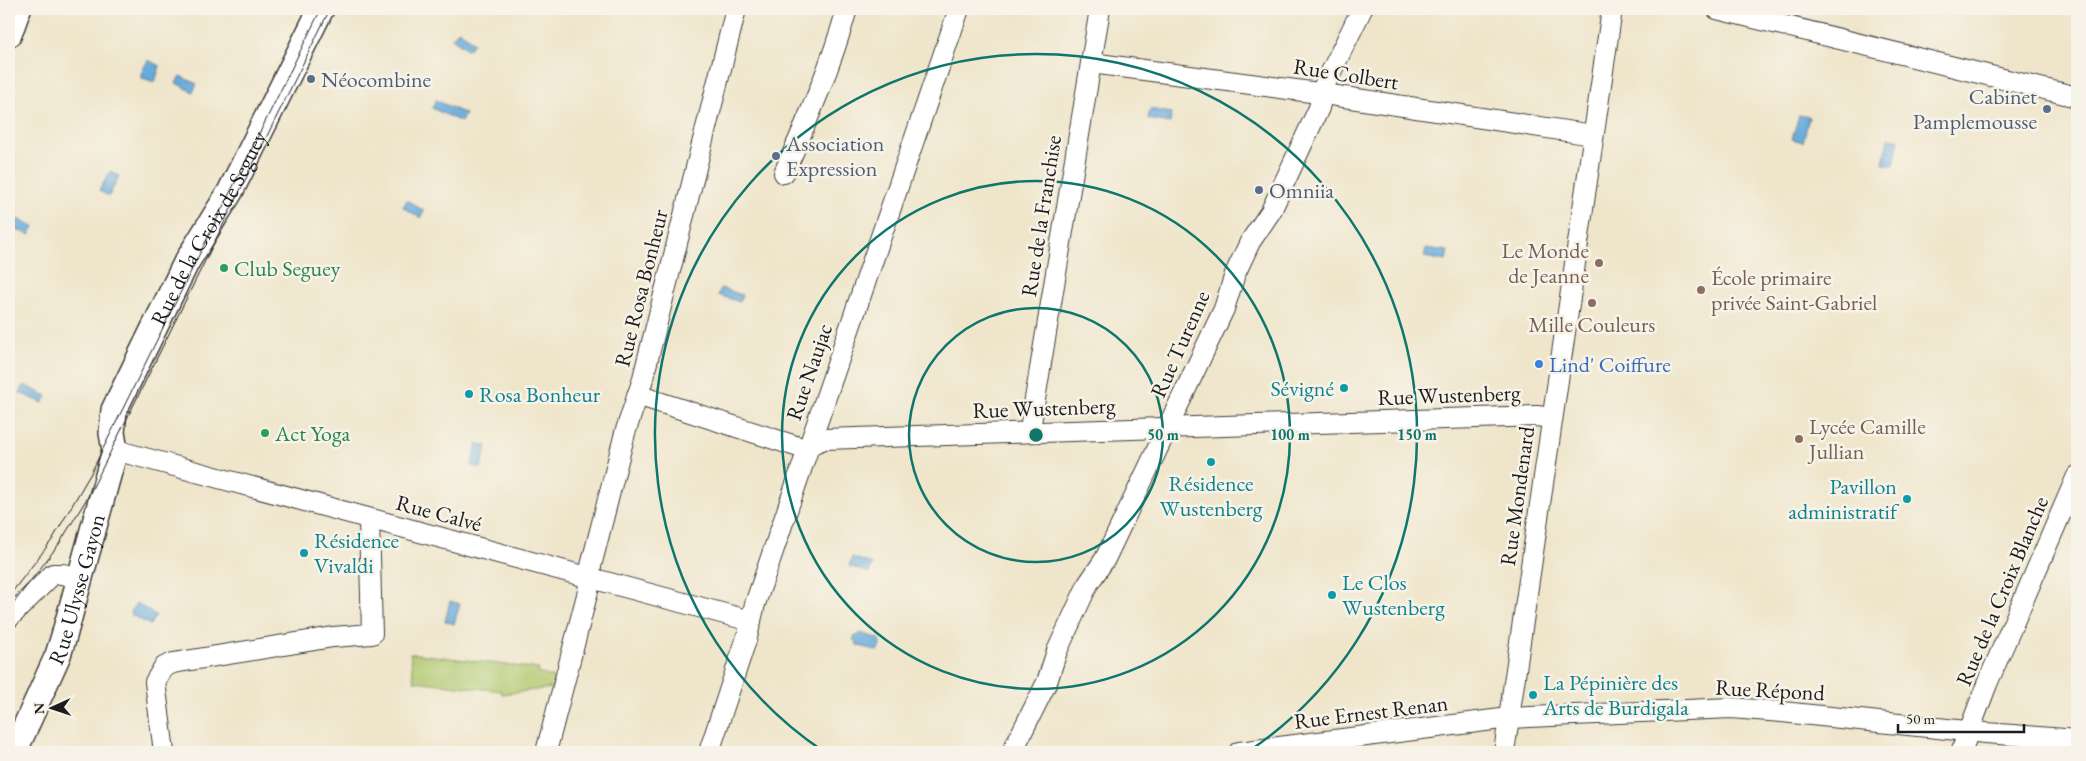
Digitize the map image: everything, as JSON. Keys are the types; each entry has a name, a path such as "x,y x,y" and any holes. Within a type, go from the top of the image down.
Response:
{"main road":[{"path":"9,34 18,9"},
{"name":"Rue de la Croix de Seguey","path":"115,450 112,432 114,410 186,263 230,192 321,9"},
{"name":"Rue Ulysse Gayon","path":"14,752 58,655 81,579 115,450"}],"street":[{"name":"Rue Rosa Bonheur","path":"546,752 588,591 624,433 637,395 736,9"},
{"path":"784,172 812,109 837,45 847,9"},
{"name":"Rue Naujac","path":"709,752 755,604 808,446 959,9"},
{"name":"Rue de la Franchise","path":"1031,432 1100,9"},
{"name":"Rue Turenne","path":"1012,752 1047,682 1057,651 1088,584 1105,560 1224,309 1235,274 1250,242 1271,211 1318,108 1324,86 1362,9"},
{"name":"Rue Mondenard","path":"1504,752 1612,9"},
{"path":"1717,9 1760,14 2077,97"},
{"name":"Rue Colbert","path":"1090,63 1322,94 1593,135"},
{"name":"Rue Wustenberg","path":"637,395 802,448 824,439 1537,416 1552,418"},
{"name":"Rue Calvé","path":"115,450 751,621"},
{"name":"Rue de la Croix Blanche","path":"1961,752 1968,731 2077,476"},
{"path":"164,752 155,682 164,667 173,663 333,637 372,634 369,519"},
{"path":"9,618 53,574 64,574 81,579"},
{"name":"Rue Répond","path":"1509,718 1731,708 2077,740"},
{"path":"1509,718 1511,752"},
{"name":"Rue Ernest Renan","path":"1239,752 1509,718"}],"green space":[{"path":"410,653 539,669 538,673 555,678 553,688 502,694 501,691 414,681"}],"water":[{"path":"459,30 474,43 468,50 452,38"},
{"path":"148,60 160,66 155,82 142,78 142,71"},
{"path":"180,76 197,84 193,92 176,83"},
{"path":"436,100 465,114 461,122 432,108"},
{"path":"1150,109 1172,113 1170,123 1148,119"},
{"path":"1799,115 1809,117 1803,142 1792,139"},
{"path":"1888,138 1899,139 1894,165 1883,164"},
{"path":"110,171 119,176 109,196 99,191"},
{"path":"407,200 424,211 420,218 403,207"},
{"path":"13,217 34,226 30,235 9,226"},
{"path":"1426,248 1448,251 1446,261 1424,257"},
{"path":"721,288 742,295 740,302 718,295"},
{"path":"24,385 47,396 43,403 20,393"},
{"path":"477,444 487,446 481,468 471,466"},
{"path":"852,557 872,564 869,573 849,566"},
{"path":"450,601 460,604 454,624 445,621"},
{"path":"136,603 156,615 150,625 130,614"},
{"path":"860,633 880,639 880,648 877,651 857,645 856,641 853,640"}],"tram line":[{"path":"9,596 52,540 91,473 321,9"},
{"path":"9,609 59,544 89,495 330,9"}],"place":[{"name":"Néocombine","path":"311,79"},
{"name":"Cabinet Pamplemousse","path":"2047,109"},
{"name":"Association Expression","path":"776,156"},
{"name":"Omniia","path":"1259,190"},
{"name":"Le Monde de Jeanne","path":"1599,263"},
{"name":"Club Seguey","path":"224,268"},
{"name":"École primaire privée Saint-Gabriel","path":"1701,290"},
{"name":"Mille Couleurs","path":"1592,303"},
{"name":"Lind' Coiffure","path":"1539,364"},
{"name":"Sévigné","path":"1344,388"},
{"name":"Rosa Bonheur","path":"469,394"},
{"name":"Act Yoga","path":"265,433"},
{"name":"Lycée Camille Jullian","path":"1799,439"},
{"name":"Résidence Wustenberg","path":"1211,462"},
{"name":"Pavillon administratif","path":"1907,499"},
{"name":"Résidence Vivaldi","path":"304,553"},
{"name":"Le Clos Wustenberg","path":"1332,595"},
{"name":"La Pépinière des Arts de Burdigala","path":"1533,695"}]}
